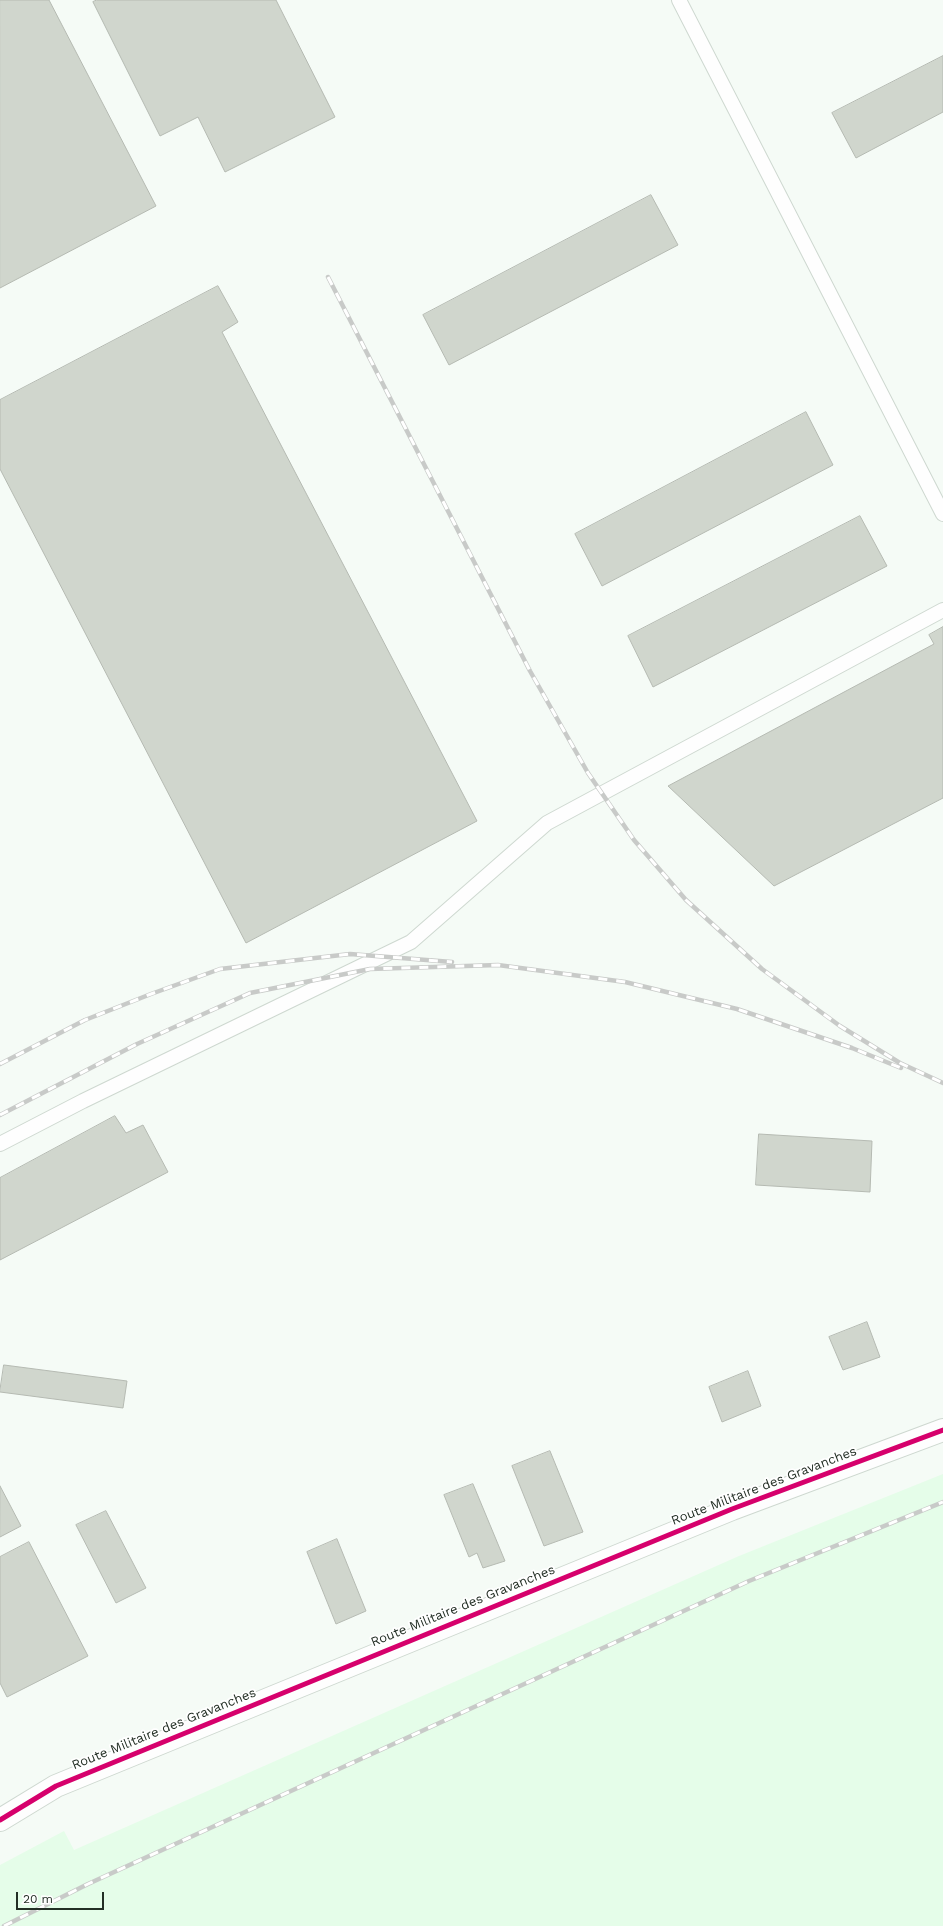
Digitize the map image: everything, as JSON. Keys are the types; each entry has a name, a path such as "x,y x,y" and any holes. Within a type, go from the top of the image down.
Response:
{"street":[{"name":"Route Militaire des Gravanches","path":"0,1820 56,1786 732,1509 943,1430"}],"lane":[{"path":"679,0 943,514"},
{"path":"0,1144 83,1100 411,942 547,823 943,610"}],"shaded area":[{"path":"943,1474 943,1926 0,1926 0,1865 64,1831 74,1850 739,1556"}],"building":[{"path":"0,0 49,0 156,206 0,288"},
{"path":"97,0 276,0 335,117 225,172 198,117 160,136 93,2"},
{"path":"943,56 943,112 856,158 832,113"},
{"path":"651,195 678,245 449,365 423,315"},
{"path":"218,286 238,322 222,332 477,821 246,943 0,469 0,400"},
{"path":"806,412 833,465 602,586 575,534"},
{"path":"860,516 887,566 653,687 628,636"},
{"path":"943,627 943,798 774,886 668,786 934,644 929,635"},
{"path":"115,1116 126,1133 143,1125 168,1172 0,1260 0,1178"},
{"path":"759,1134 872,1141 870,1192 756,1185"},
{"path":"867,1322 880,1357 843,1370 829,1337"},
{"path":"4,1365 127,1381 123,1408 0,1392"},
{"path":"748,1371 761,1406 722,1422 709,1387"},
{"path":"550,1451 583,1532 544,1546 512,1466"},
{"path":"473,1484 505,1561 483,1568 477,1553 469,1557 444,1495"},
{"path":"0,1486 21,1526 0,1537"},
{"path":"106,1511 146,1588 116,1603 76,1525"},
{"path":"337,1539 366,1611 336,1624 307,1552"},
{"path":"29,1542 88,1656 7,1697 0,1683 0,1557"}],"railway":[{"path":"328,277 530,671 588,773 634,840 686,900 762,969 840,1026 900,1063 943,1083"},
{"path":"0,1064 85,1020 220,969 350,954 452,962"},
{"path":"0,1115 137,1044 250,993 370,969 498,965 625,982 737,1009 852,1048 901,1068"},
{"path":"4,1926 88,1884 749,1581 943,1502"}],"cycle path":[{"path":"0,1820 56,1786 732,1509 943,1430"}]}
